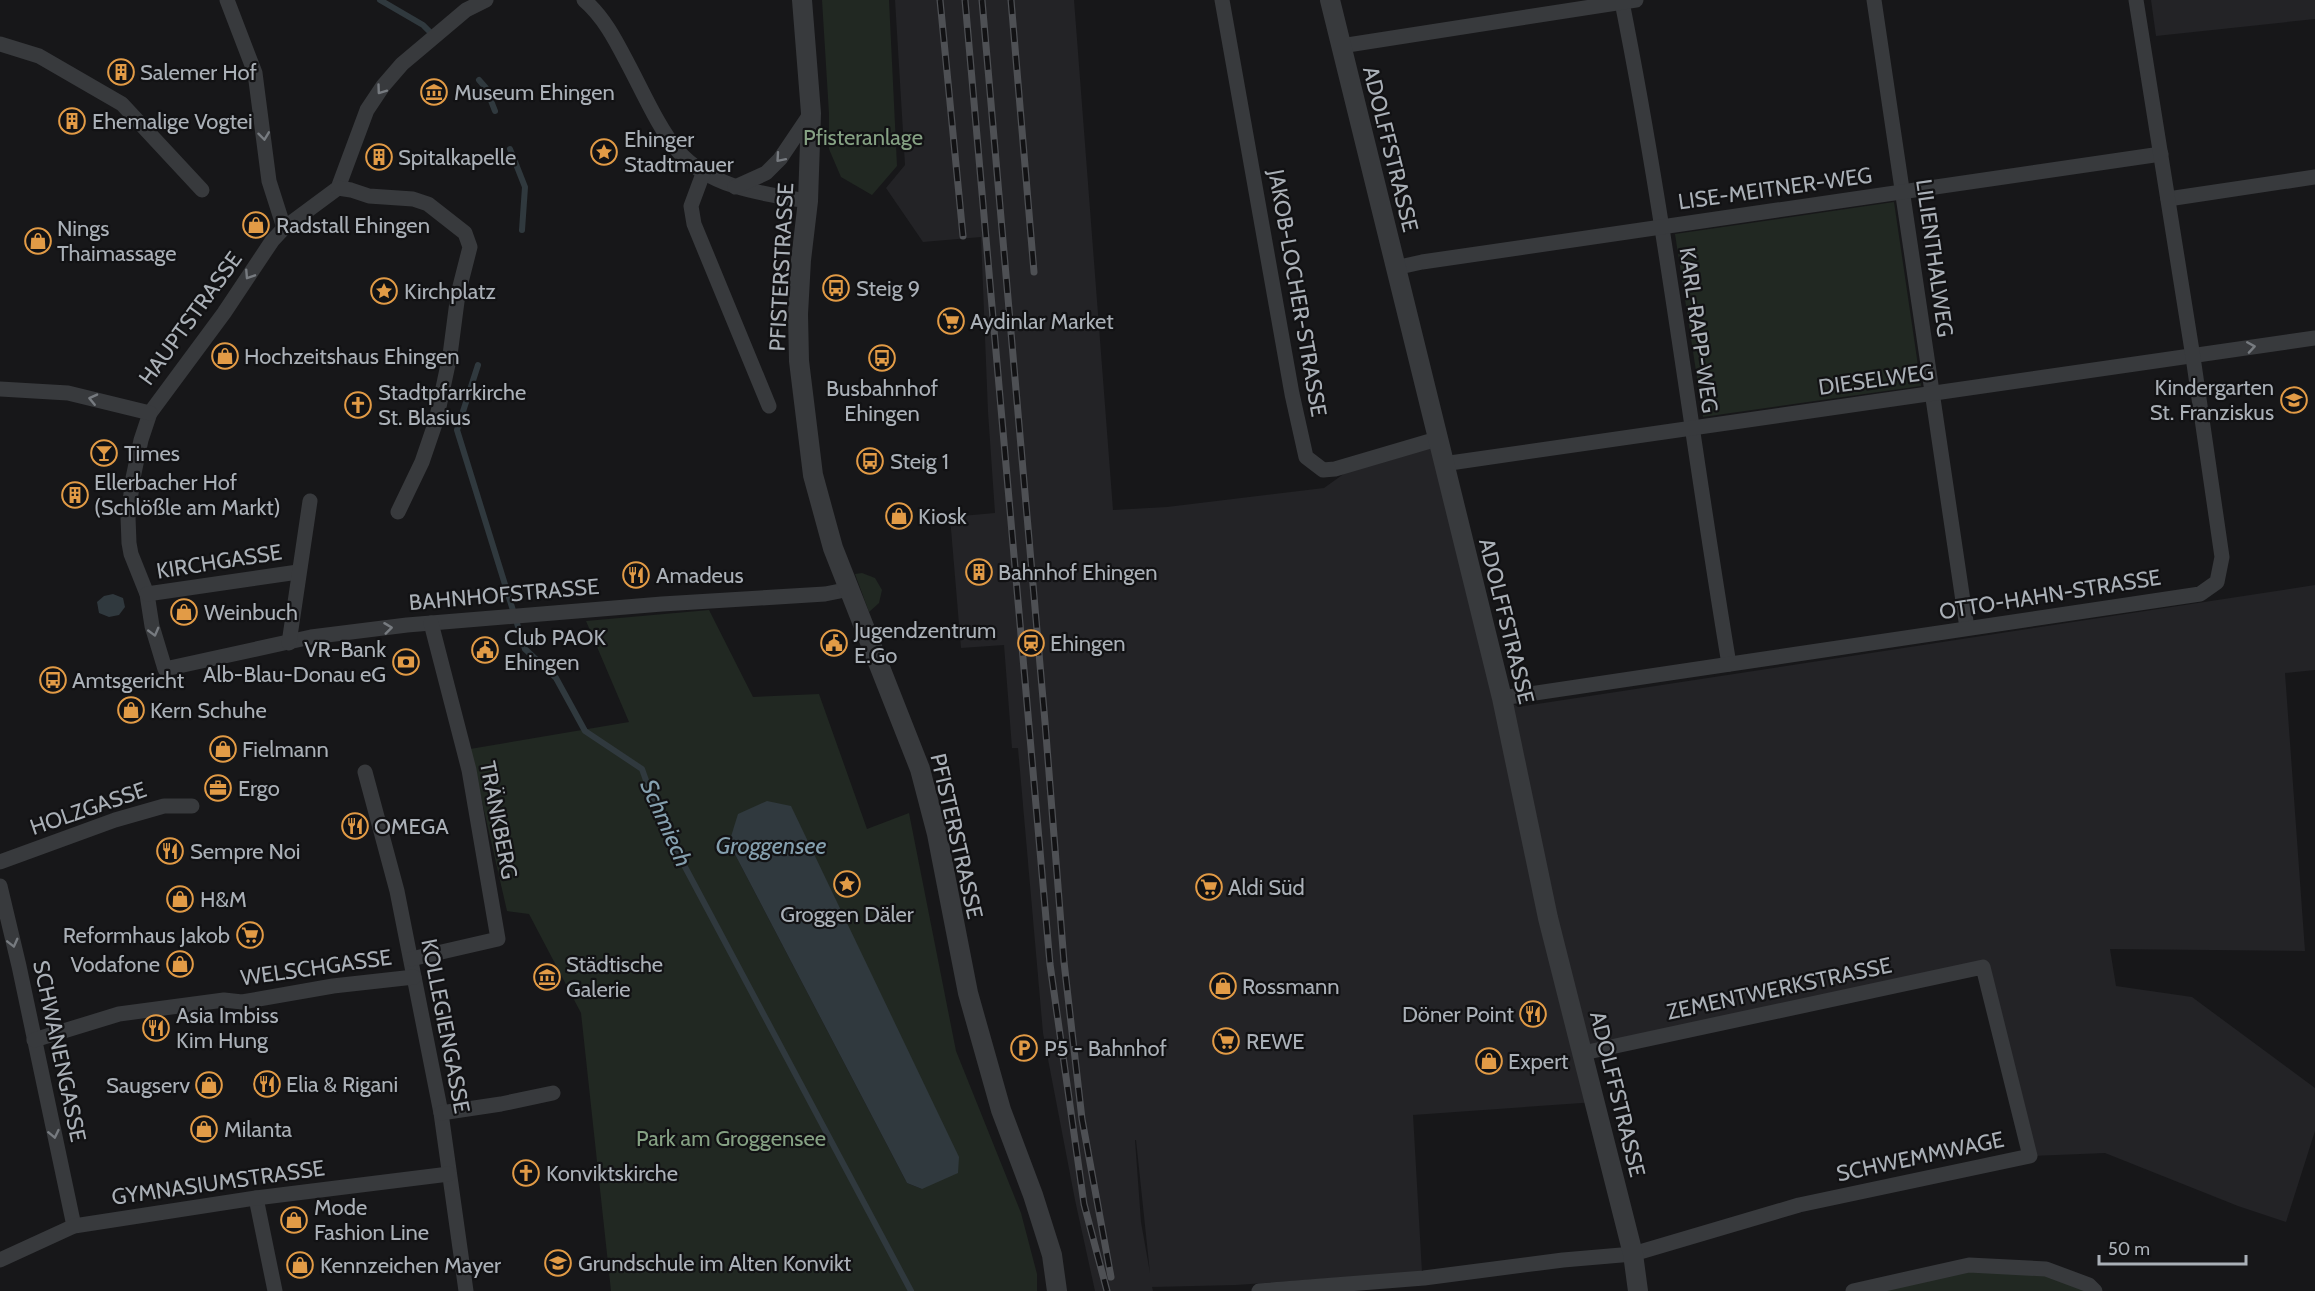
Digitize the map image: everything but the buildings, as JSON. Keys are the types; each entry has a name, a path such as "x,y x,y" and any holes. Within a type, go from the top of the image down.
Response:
{"street":[{"path":"226,0 255,72 269,181 284,228"},
{"path":"398,512 422,462 436,421 450,355 458,294 470,248 465,232 428,204 412,199 369,196 351,190 338,189 367,111 383,86 402,64 450,23 466,10 486,0"},
{"path":"584,0 611,32 678,151 704,171 735,187 808,201"},
{"name":"PFISTERSTRASSE","path":"802,0 812,114 808,201 798,314 801,372 813,475 833,548 920,769 937,834 969,993 1000,1110 1033,1195 1052,1255 1057,1291"},
{"name":"JAKOB-LOCHER-STRASSE","path":"1222,0 1292,394 1306,457 1323,470 1335,469 1437,439"},
{"name":"ADOLFFSTRASSE","path":"1329,0 1502,698 1548,918 1633,1254 1638,1291"},
{"name":"LILIENTHALWEG","path":"1874,0 1967,628"},
{"name":"OTTO-HAHN-STRASSE","path":"1502,698 2200,594 2217,582 2222,557 2193,357 2136,0"},
{"path":"1341,46 1629,1"},
{"name":"KARL-RAPP-WEG","path":"1629,1 1691,428 1729,664"},
{"path":"0,44 39,56 122,104 202,190"},
{"path":"735,187 766,173 780,159 812,114"},
{"name":"LISE-MEITNER-WEG","path":"1395,268 1422,262 2161,154"},
{"path":"704,171 691,206 694,224 769,406"},
{"path":"2168,199 2315,177"},
{"name":"HAUPTSTRASSE","path":"165,669 152,626 147,594 131,554 128,517 139,449 150,413 229,306 272,241 284,228 338,189"},
{"name":"DIESELWEG","path":"1443,464 2315,338"},
{"path":"0,389 68,393 150,413"},
{"name":"KIRCHGASSE","path":"289,643 310,501"},
{"name":"KIRCHGASSE","path":"147,594 298,572"},
{"name":"BAHNHOFSTRASSE","path":"165,669 311,637 430,623 620,607 825,594 850,589"},
{"name":"TRÄNKBERG","path":"411,959 498,939 469,770 430,623"},
{"name":"KOLLEGIENGASSE","path":"365,772 397,891 441,1113 466,1291"},
{"name":"HOLZGASSE","path":"0,862 125,817 164,806 192,806"},
{"name":"SCHWANENGASSE","path":"0,886 74,1226"},
{"name":"ZEMENTWERKSTRASSE","path":"1583,1053 1983,967"},
{"name":"SCHWEMMWAGE","path":"1633,1254 1799,1205 2030,1156 1983,967"},
{"name":"WELSCHGASSE","path":"34,1040 118,1014 224,1000 242,1002 333,986 414,977"},
{"path":"441,1113 553,1093"},
{"name":"GYMNASIUMSTRASSE","path":"0,1260 74,1226 256,1198 449,1174"},
{"path":"256,1198 275,1291"},
{"path":"1259,1291 1424,1278 1563,1260 1633,1254"},
{"path":"1854,1291 1969,1265 2046,1269 2089,1285 2095,1291"}],"shaded area":[{"path":"895,0 1074,0 1113,510 1167,507 1324,488 1366,458 1437,439 1509,701 1518,707 2315,585 2315,670 2285,673 2305,951 2110,949 2116,986 2192,997 2315,1088 2315,1131 2286,1222 2238,1206 2105,1153 2030,1156 1984,968 1584,1052 1596,1102 1413,1115 1422,1272 1236,1285 1152,1287 1153,1291 1095,1291 1043,1033 1018,748 1012,748 1004,645 961,648 950,517 995,513 988,412 981,237 923,242 886,188 905,165","holes":["1136,1140 1150,1273 1141,1222"]},
{"path":"2151,0 2315,0 2315,19 2156,36"}],"green space":[{"name":"Pfisteranlage","path":"822,0 889,0 897,166 872,195 841,177 829,149"},
{"path":"1894,202 1921,386 1703,417 1675,234"},
{"path":"862,573 875,578 882,590 879,603 869,612 855,574"},
{"name":"Park am Groggensee","path":"709,610 753,697 819,694 867,829 909,813 956,1051 1021,1213 1037,1274 1037,1291 611,1291 581,1013 529,914 507,911 470,749 629,722 586,621","holes":["729,843 922,1189 907,1183"]},
{"path":"1969,1265 2046,1269 2095,1291 1854,1291"}],"water":[{"path":"113,594 123,598 125,607 119,615 109,617 99,613 97,602 104,596"},
{"name":"Groggensee","path":"767,801 791,806 959,1157 958,1173 922,1189 907,1183 729,843 738,814"}],"waterway":[{"name":"Schmiech","path":"380,0 423,25 433,35"},
{"name":"Schmiech","path":"479,80 486,88 495,111"},
{"name":"Schmiech","path":"510,149 525,187 522,230"},
{"name":"Schmiech","path":"478,365 457,430 525,649 556,678 585,731 642,769 660,820 911,1291"}],"railway":[{"path":"940,0 963,236"},
{"path":"965,0 1050,964 1084,1204 1107,1291"},
{"path":"982,0 1064,962 1082,1119 1111,1277"},
{"path":"1011,0 1034,272"}],"place":[{"name":"Salemer Hof","path":"121,72"},
{"name":"Museum Ehingen","path":"434,92"},
{"name":"Ehemalige Vogtei","path":"72,121"},
{"name":"Ehinger Stadtmauer","path":"604,152"},
{"name":"Spitalkapelle","path":"379,157"},
{"name":"Radstall Ehingen","path":"256,225"},
{"name":"Nings Thaimassage","path":"38,241"},
{"name":"Steig 9","path":"836,288"},
{"name":"Kirchplatz","path":"384,291"},
{"name":"Aydinlar Market","path":"951,321"},
{"name":"Hochzeitshaus Ehingen","path":"225,356"},
{"name":"Busbahnhof Ehingen","path":"882,358"},
{"name":"Kindergarten St. Franziskus","path":"2294,400"},
{"name":"Stadtpfarrkirche St. Blasius","path":"358,405"},
{"name":"Times","path":"104,453"},
{"name":"Steig 1","path":"870,461"},
{"name":"Ellerbacher Hof (Schlößle am Markt)","path":"75,495"},
{"name":"Kiosk","path":"899,516"},
{"name":"Bahnhof Ehingen","path":"979,572"},
{"name":"Amadeus","path":"636,575"},
{"name":"Weinbuch","path":"184,612"},
{"name":"Jugendzentrum E.Go","path":"834,643"},
{"name":"Ehingen","path":"1031,643"},
{"name":"Club PAOK Ehingen","path":"485,650"},
{"name":"VR-Bank Alb-Blau-Donau eG","path":"406,662"},
{"name":"Amtsgericht","path":"53,680"},
{"name":"Kern Schuhe","path":"131,710"},
{"name":"Fielmann","path":"223,749"},
{"name":"Ergo","path":"218,788"},
{"name":"OMEGA","path":"355,826"},
{"name":"Sempre Noi","path":"170,851"},
{"name":"Groggen Däler","path":"847,884"},
{"name":"Aldi Süd","path":"1209,887"},
{"name":"H&M","path":"180,899"},
{"name":"Reformhaus Jakob","path":"250,935"},
{"name":"Vodafone","path":"180,964"},
{"name":"Städtische Galerie","path":"547,977"},
{"name":"Rossmann","path":"1223,986"},
{"name":"Döner Point","path":"1533,1014"},
{"name":"Asia Imbiss Kim Hung","path":"156,1028"},
{"name":"REWE","path":"1226,1041"},
{"name":"P5 - Bahnhof","path":"1024,1048"},
{"name":"Expert","path":"1489,1061"},
{"name":"Elia & Rigani","path":"267,1084"},
{"name":"Saugserv","path":"209,1085"},
{"name":"Milanta","path":"204,1129"},
{"name":"Konviktskirche","path":"526,1173"},
{"name":"Mode Fashion Line","path":"294,1220"},
{"name":"Grundschule im Alten Konvikt","path":"558,1263"},
{"name":"Kennzeichen Mayer","path":"300,1265"}]}
